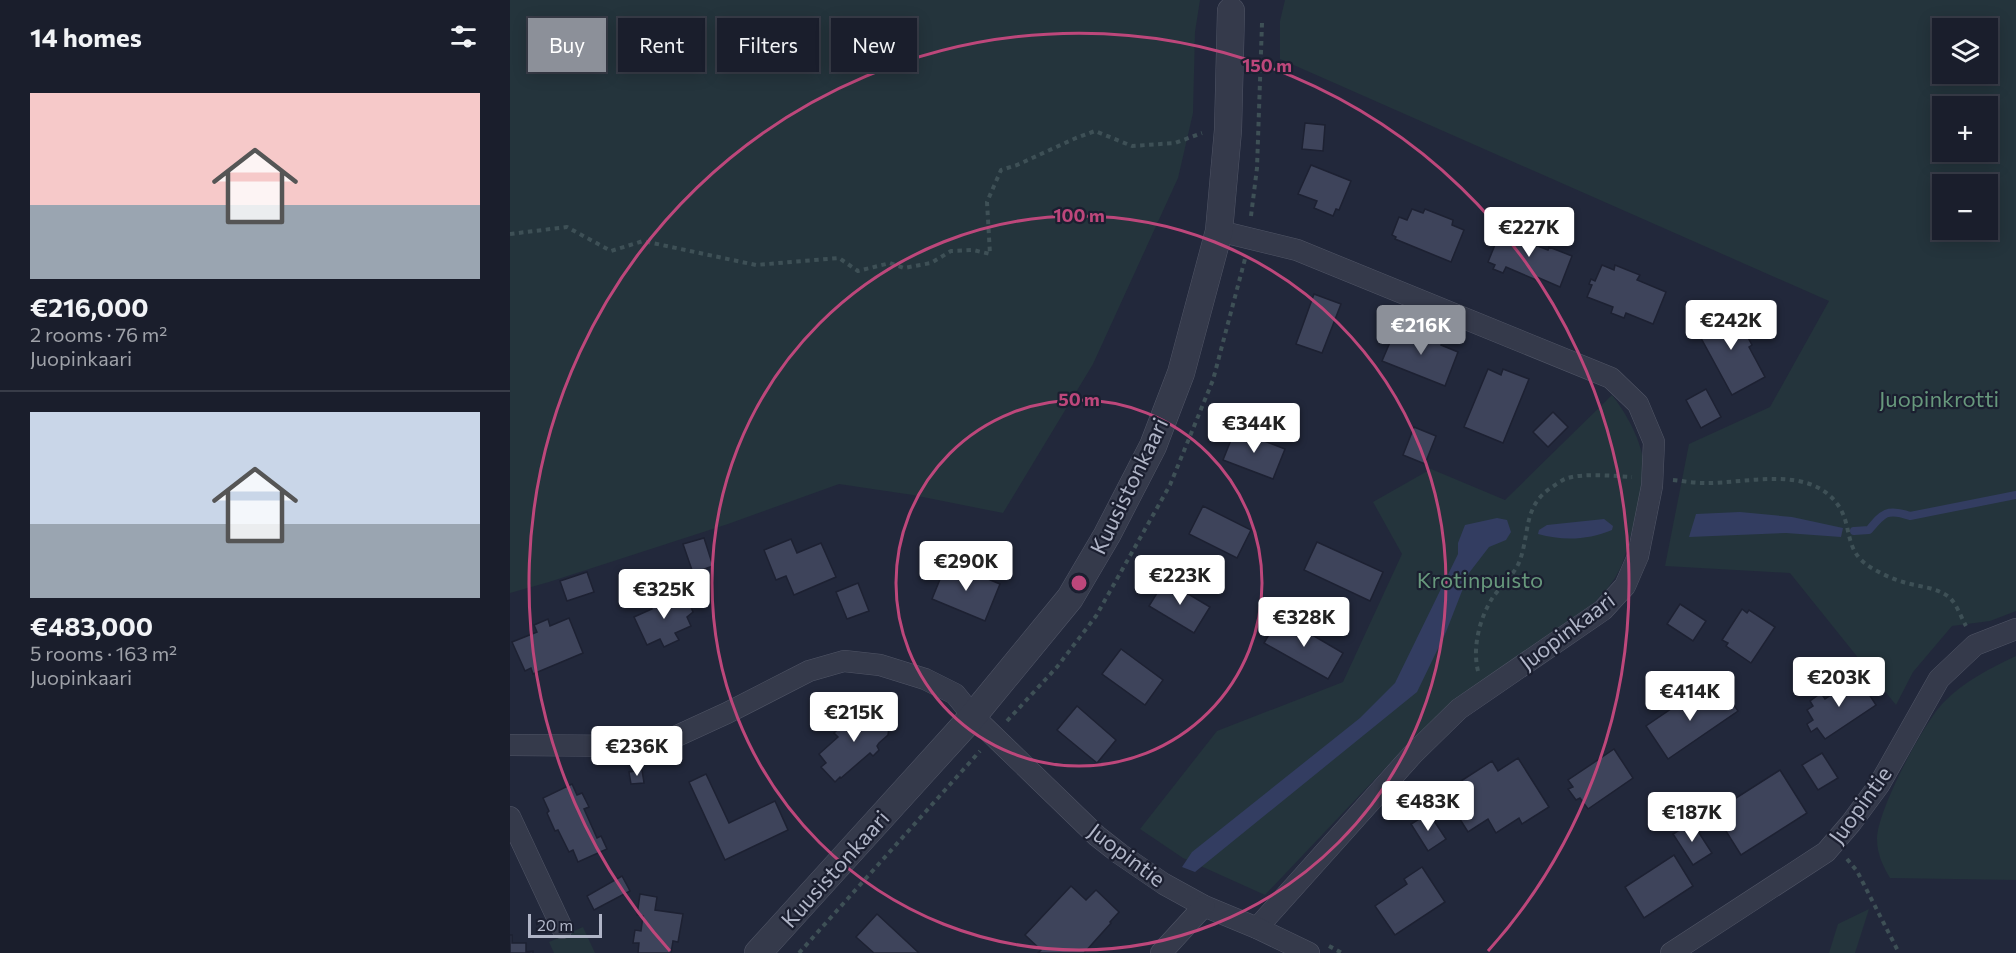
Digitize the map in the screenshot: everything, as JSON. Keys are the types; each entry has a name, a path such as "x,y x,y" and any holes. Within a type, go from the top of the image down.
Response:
{"street":[{"name":"Kuusistonkaari","path":"758,953 973,716 1070,598 1107,535 1153,446 1181,373 1219,231 1228,130 1231,11"},
{"name":"Juopinkaari","path":"1219,231 1297,250 1611,378 1638,404 1654,442 1653,478 1638,556 1625,586 1603,610 1459,710 1413,754 1257,928"},
{"name":"Juopintie","path":"1671,953 1826,852 1851,823 1879,784 1939,679 1975,645 2016,629"},
{"name":"Juopintie","path":"510,745 633,746 666,741 809,671 844,661 880,665 925,680 955,694 973,716 1097,836 1164,884 1204,906 1257,928 1313,947"},
{"path":"510,817 562,928"},
{"path":"1161,953 1204,906"}],"path":[{"path":"1251,219 1257,168 1262,22"},
{"path":"510,234 567,228 611,251 643,241 756,265 838,258 858,271 890,263 904,268 931,262 951,251 973,250 990,254 987,202 1001,170 1076,138 1095,131 1132,146 1175,143 1199,133 1228,130"},
{"path":"1486,691 1476,662 1477,639 1482,619 1493,597 1520,561 1530,512 1541,495 1568,478 1602,475 1705,483 1784,479 1820,489 1833,498 1843,512 1849,540 1856,555 1869,566 1890,578 1940,591 1952,600 1975,645"},
{"path":"1005,723 1011,730"},
{"path":"799,953 983,748"},
{"path":"1832,844 1857,871 1899,953"},
{"path":"1313,947 1342,953"}],"green space":[{"path":"510,0 1200,0 1195,32 1193,113 1178,178 1093,364 1003,513 913,495 839,484 728,524 510,593"},
{"name":"Juopinkrotti","path":"1285,0 2016,0 2016,611 1990,621 1952,626 1913,672 1896,705 1790,573 1665,566 1689,444 1770,407 1829,301 1280,59 1280,21"},
{"name":"Krotinpuisto","path":"1612,395 1626,415 1637,437 1645,473 1644,485 1623,562 1610,586 1594,603 1452,702 1412,740 1265,895 1183,858 1140,829 1217,731 1343,682 1402,554 1373,502 1431,469 1505,500"},
{"path":"2016,656 2016,880 1890,878 1878,850 1879,826 1884,809 1913,748 1934,714 1951,695 1977,676"},
{"path":"1869,909 1855,953 1829,953 1838,924"},
{"path":"583,927 595,953 554,953 549,942"}],"water":[{"path":"1740,512 1792,517 1843,528 1841,537 1786,533 1689,537 1696,514"},
{"path":"1497,518 1507,520 1511,532 1506,540 1489,547 1469,573 1446,632 1417,692 1195,872 1182,867 1192,852 1360,718 1395,683 1458,554 1458,543 1465,525"},
{"path":"1604,519 1613,526 1612,530 1594,536 1557,538 1538,534 1539,530 1547,525"}],"building":[{"path":"1305,123 1325,125 1323,151 1302,149"},
{"path":"1311,165 1351,181 1339,210 1336,209 1333,216 1314,208 1317,201 1298,194"},
{"path":"1412,209 1423,213 1425,209 1453,220 1452,225 1464,230 1451,262 1395,239 1396,237 1392,235 1399,217 1407,220"},
{"path":"1501,230 1520,238 1523,230 1539,236 1535,245 1548,250 1549,247 1572,256 1560,287 1506,267 1503,273 1493,269 1495,265 1488,262"},
{"path":"1602,265 1614,270 1615,265 1640,275 1637,280 1666,292 1653,324 1626,313 1624,318 1611,313 1613,307 1587,297 1592,285 1589,284 1591,279 1595,281"},
{"path":"1314,294 1341,304 1322,353 1296,344"},
{"path":"1731,307 1752,345 1749,347 1765,377 1732,395 1695,327"},
{"path":"1397,326 1430,340 1432,335 1443,340 1441,345 1458,352 1445,386 1382,361"},
{"path":"1488,369 1501,375 1503,369 1529,379 1503,443 1464,427"},
{"path":"1706,389 1721,417 1701,428 1686,400"},
{"path":"1553,412 1568,427 1548,447 1533,432"},
{"path":"1414,427 1436,436 1425,464 1403,455"},
{"path":"1235,430 1285,449 1273,479 1223,460"},
{"path":"1203,506 1251,530 1237,558 1189,534"},
{"path":"704,538 713,566 693,573 683,544"},
{"path":"791,539 797,553 821,543 836,577 794,595 786,576 776,580 764,550"},
{"path":"1317,542 1383,572 1370,601 1304,570"},
{"path":"947,562 1000,584 985,621 932,599"},
{"path":"587,572 594,592 567,601 560,581"},
{"path":"1165,580 1210,607 1194,633 1149,606"},
{"path":"858,583 869,611 847,619 836,592"},
{"path":"664,592 668,601 678,597 682,605 686,603 690,605 693,612 687,617 691,626 675,633 679,640 664,647 660,639 647,645 634,617 652,609 647,599"},
{"path":"1680,604 1706,621 1693,641 1667,624"},
{"path":"1742,609 1747,613 1749,610 1775,627 1751,663 1726,646 1728,643 1722,640"},
{"path":"1280,616 1343,653 1328,679 1264,643"},
{"path":"569,618 583,653 533,674 531,668 525,671 512,642 537,632 534,625 548,619 550,626"},
{"path":"1121,649 1163,680 1145,705 1102,674"},
{"path":"1858,677 1876,705 1825,739 1817,728 1811,732 1807,724 1813,720 1807,710 1813,706 1810,701 1821,693 1825,699"},
{"path":"1723,689 1738,711 1668,759 1646,726 1693,694 1700,705"},
{"path":"1077,706 1116,740 1097,763 1057,730"},
{"path":"857,711 875,712 889,727 888,735 879,743 877,746 879,750 873,756 870,753 835,782 821,767 826,763 819,754 838,737 834,733"},
{"path":"1614,749 1633,778 1588,809 1580,798 1576,800 1568,789 1573,787 1568,780"},
{"path":"1822,753 1838,778 1818,790 1802,765"},
{"path":"1518,758 1549,807 1522,824 1519,818 1496,833 1488,819 1468,832 1446,797 1465,786 1461,781 1492,761 1498,771"},
{"path":"642,770 644,783 631,784 629,772"},
{"path":"1780,770 1807,813 1741,855 1714,812"},
{"path":"706,774 729,823 775,801 788,830 725,860 689,782"},
{"path":"572,784 577,795 582,793 589,807 584,809 597,838 601,836 607,849 578,862 573,850 569,852 558,830 555,831 543,798"},
{"path":"1429,813 1446,839 1428,851 1411,824"},
{"path":"1692,822 1712,853 1693,865 1673,834"},
{"path":"1674,855 1693,886 1644,918 1625,887"},
{"path":"1422,867 1445,902 1395,935 1375,906 1407,884 1404,879"},
{"path":"622,876 630,891 594,910 587,896"},
{"path":"1071,886 1086,900 1096,890 1119,912 1084,953 1038,953 1041,950 1025,935"},
{"path":"640,894 657,897 655,910 683,914 678,942 673,941 671,953 638,953 639,943 633,943 635,930 641,931 643,916 637,915"},
{"path":"877,914 919,953 874,953 856,937"},
{"path":"510,935 512,935 512,943 526,943 526,952 533,951 533,953 510,953"}],"waterway":[{"path":"1854,531 1869,530 1882,516 1891,512 1910,516 2016,495"}]}
